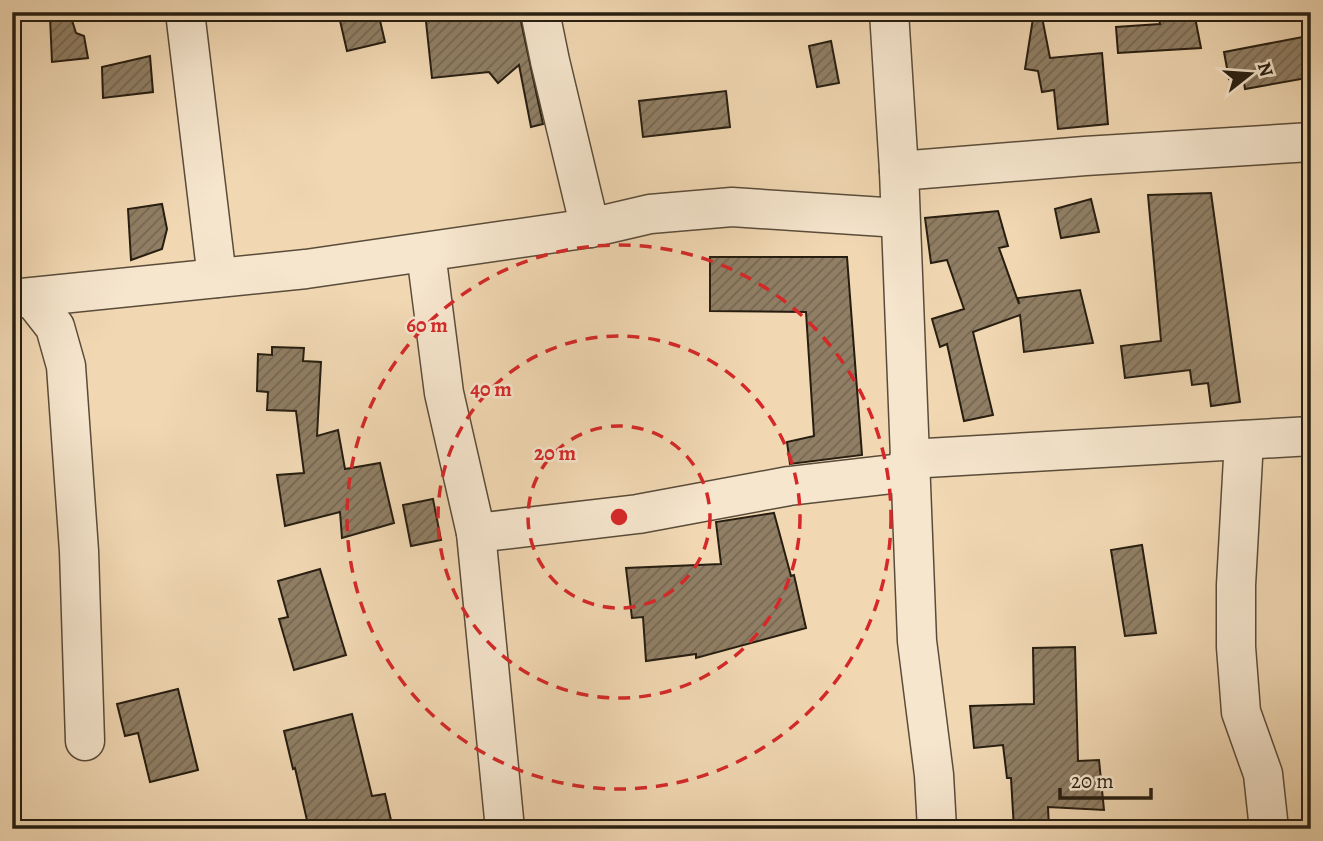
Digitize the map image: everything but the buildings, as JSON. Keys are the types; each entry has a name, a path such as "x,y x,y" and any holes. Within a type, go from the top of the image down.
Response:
{"street":[{"path":"185,12 217,278"},
{"path":"540,12 590,228"},
{"path":"889,12 899,171 917,641 934,775 937,829"},
{"path":"899,171 1311,142"},
{"path":"23,299 306,270 590,228 650,214 732,207 899,218"},
{"path":"426,253 443,393 476,533 505,829"},
{"path":"23,299 55,327 66,366 79,551 85,741"},
{"path":"476,533 638,514 910,466 1075,448 1311,436"},
{"path":"1244,440 1236,585 1236,647 1241,712 1263,774 1269,829"}]}
